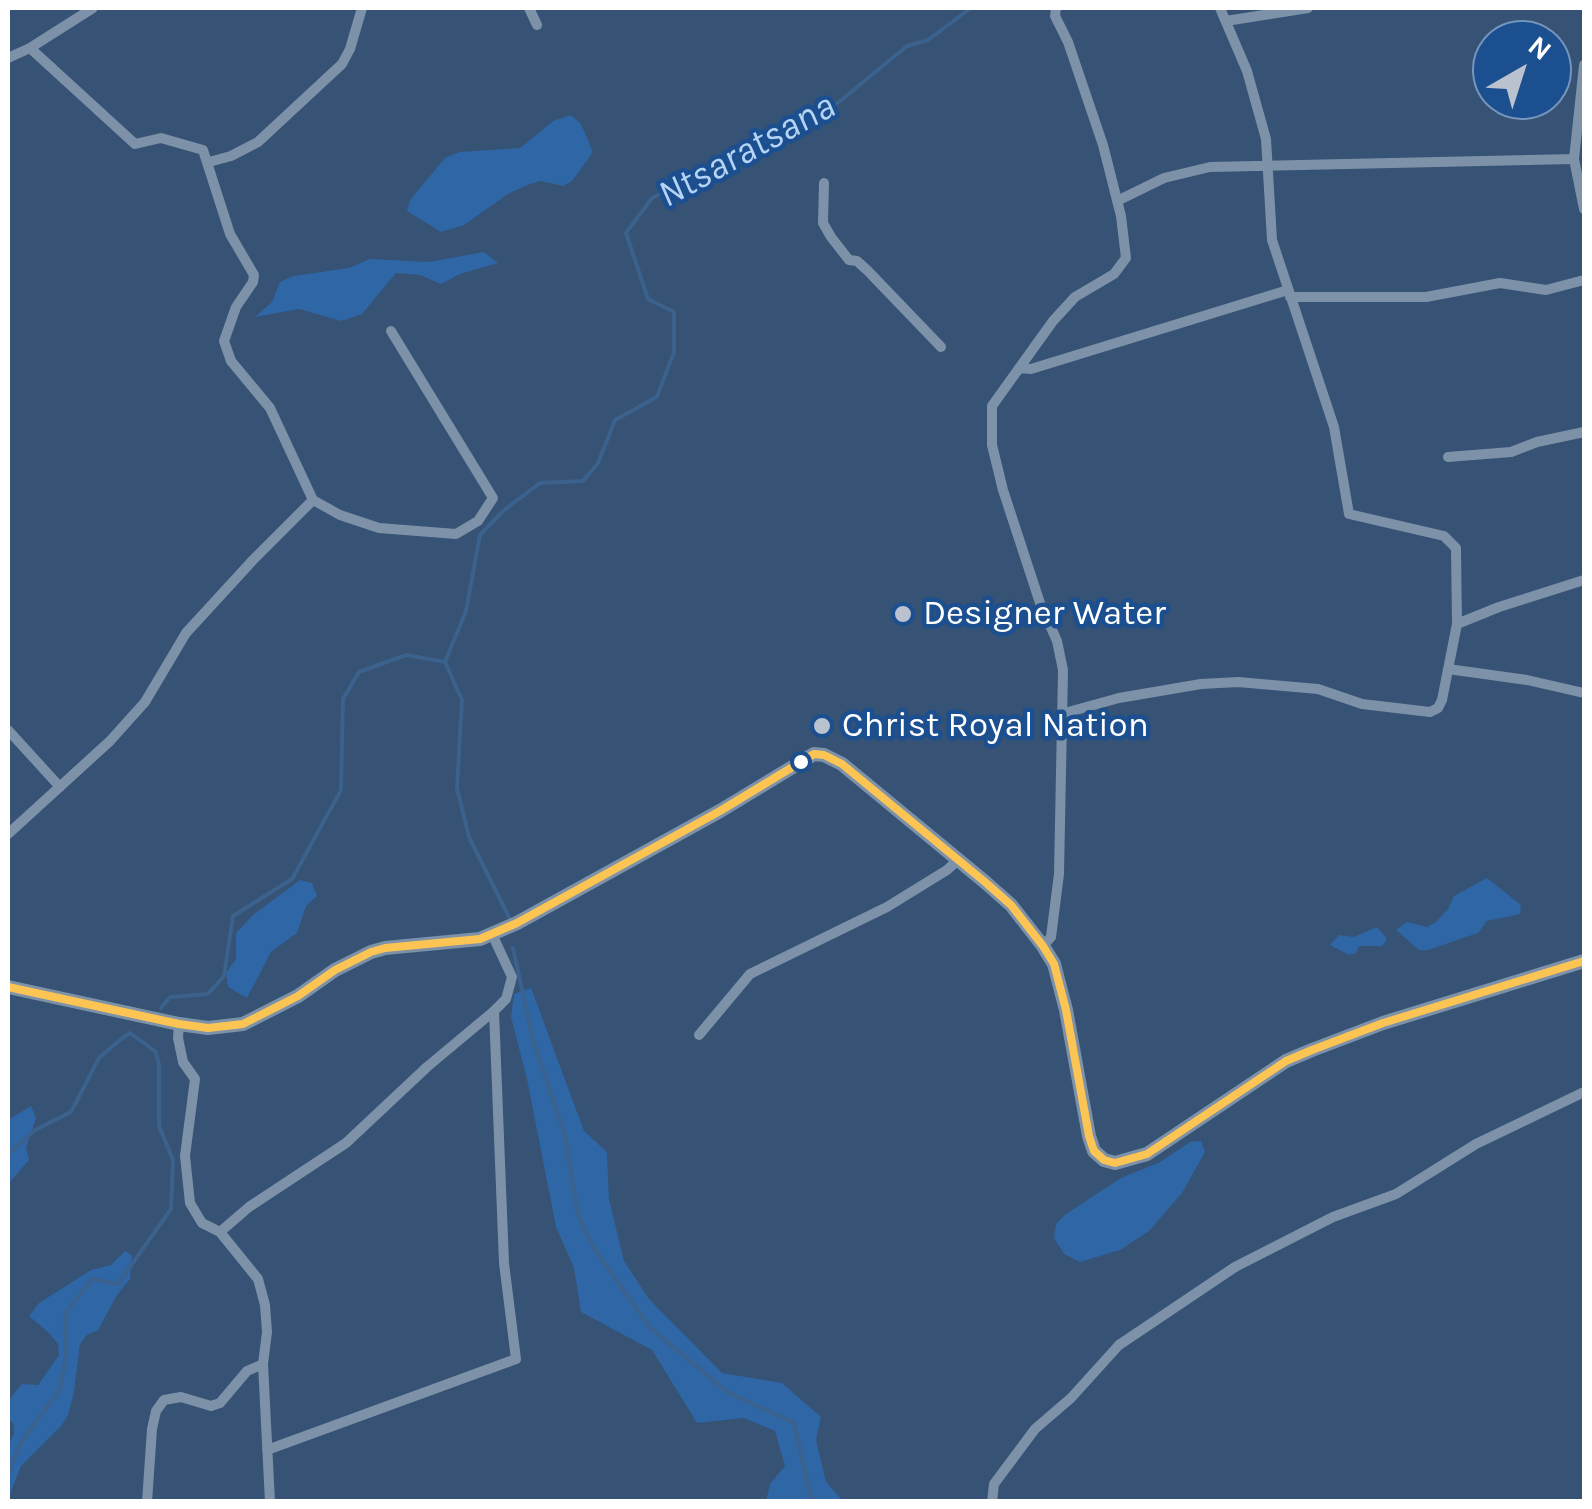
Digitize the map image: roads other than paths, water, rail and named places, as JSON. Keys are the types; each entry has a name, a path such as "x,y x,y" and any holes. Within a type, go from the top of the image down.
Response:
{"street":[{"path":"8,58 93,8"},
{"path":"209,162 258,142 342,64 362,8"},
{"path":"529,8 537,24"},
{"path":"1043,946 1050,937 1060,874 1063,670 1057,641 1022,551 992,445 992,406 1036,342 1075,297 1123,266 1126,258 1118,201 1103,144 1056,8"},
{"path":"1061,714 1162,689 1238,682 1318,688 1362,704 1430,712 1442,700 1457,624 1456,548 1451,540 1349,514 1334,427 1272,240 1266,139 1247,71 1220,8"},
{"path":"1226,21 1308,8"},
{"path":"30,48 135,144 161,138 203,150 230,234 254,275 236,307 224,341 231,361 270,408 313,500 340,515 379,528 456,534 478,521 493,498 392,331"},
{"path":"1584,65 1574,159 1584,209"},
{"path":"1118,201 1164,178 1210,167 1574,159"},
{"path":"824,182 823,223 831,238 941,347"},
{"path":"1019,368 1031,369 1289,294 1426,298 1500,283 1546,290 1574,286 1584,280"},
{"path":"1448,457 1511,452 1584,432"},
{"path":"8,834 110,741 145,702 186,633 313,500"},
{"path":"1457,624 1499,606 1584,580"},
{"path":"1448,669 1584,693"},
{"path":"8,730 60,787"},
{"path":"8,988 179,1024 208,1028 244,1024 370,952 492,934 720,811 814,754 824,754 842,764 958,860 1011,905 1043,946 1054,964 1066,1010 1089,1136 1094,1151 1115,1163 1147,1154 1286,1061 1383,1023 1584,961"},
{"path":"699,1036 750,974 887,906 958,860"},
{"path":"220,1232 248,1207 346,1143 506,999 512,977 492,934"},
{"path":"267,1450 516,1359 504,1262 494,1011"},
{"path":"179,1024 184,1062 194,1080 185,1156 190,1203 202,1224 220,1232 258,1279 267,1332 263,1364 270,1502"},
{"path":"992,1502 994,1484 1036,1429 1134,1335 1234,1267 1332,1217 1396,1194 1476,1144 1584,1092"},
{"path":"147,1502 152,1429 156,1410 164,1400 180,1397 211,1406 220,1403 248,1371 263,1364"}],"waterway":[{"name":"Ntsaratsana","path":"161,1008 170,997 208,994 224,976 233,916 292,879 341,790 343,699 359,672 406,655 445,662 466,611 480,535 503,511 540,483 583,481 598,463 615,420 657,397 674,352 674,312 648,299 626,233 652,198 823,115 907,46 928,40 971,8"},
{"path":"445,662 462,700 457,788 469,837 509,917"},
{"path":"513,948 533,1040 565,1136 578,1215 593,1247 651,1329 729,1393 794,1423 812,1502"},
{"path":"8,1154 35,1130 71,1112 99,1058 120,1040 130,1033 155,1051 159,1064 159,1126 173,1160 171,1209 118,1284 92,1279 65,1314 65,1361 60,1389 20,1444 8,1473"}],"place":[{"name":"Designer Water","path":"903,614"},
{"name":"Christ Royal Nation","path":"822,726"}]}
